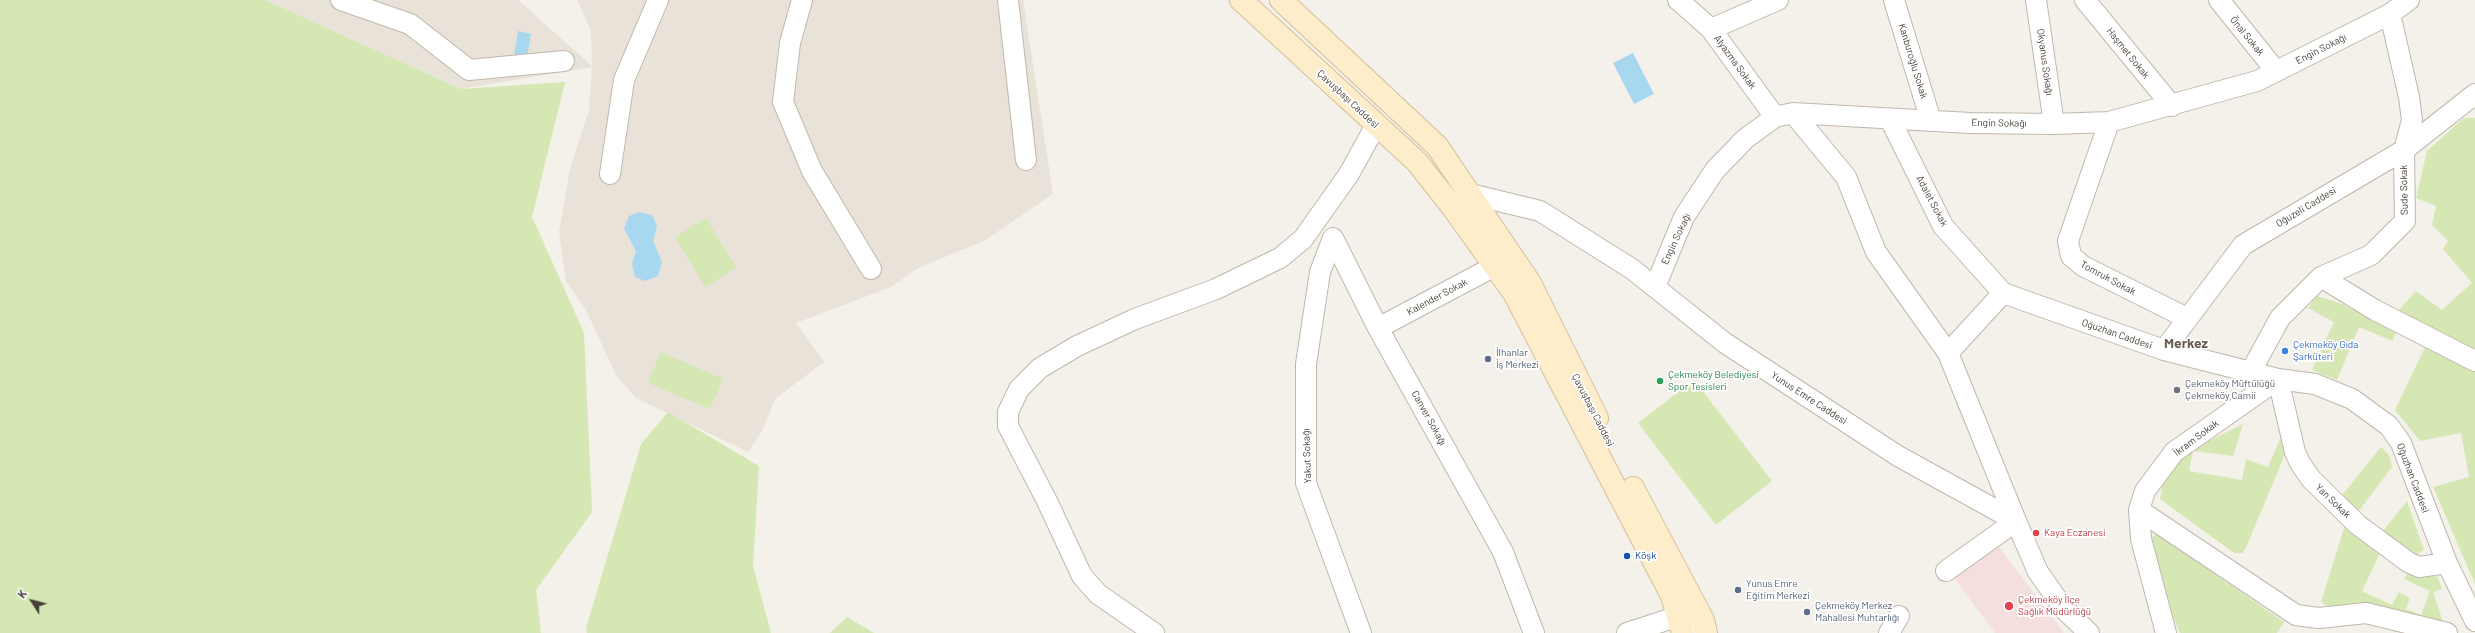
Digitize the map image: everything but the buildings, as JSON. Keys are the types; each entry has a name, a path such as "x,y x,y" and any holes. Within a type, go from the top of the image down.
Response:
{"main road":[{"name":"Çavuşbaşı Caddesi","path":"1241,0 1417,162 1450,204 1495,266 1514,293 1542,344 1672,596 1681,624"},
{"name":"Çavuşbaşı Caddesi","path":"1281,0 1437,146 1530,283 1610,444 1703,620 1706,633"},
{"path":"1450,204 1470,194"}],"street":[{"path":"341,0 410,24 469,70 564,61"},
{"path":"610,174 624,80 658,0"},
{"path":"802,0 790,43 783,102 812,171 871,269"},
{"path":"1008,0 1026,160"},
{"path":"1678,0 1711,29"},
{"name":"Alyazma Sokak","path":"1778,0 1711,29 1784,115 1846,177 1876,252 1948,353"},
{"name":"Kanburoğlu Sokak","path":"1894,0 1932,121"},
{"name":"Okyanus Sokağı","path":"2036,0 2054,124"},
{"name":"Haşmet Sokak","path":"2085,0 2172,106"},
{"name":"Önal Sokak","path":"2219,0 2276,71"},
{"name":"Engin Sokağı","path":"1654,287 1684,217 1715,170 1746,139 1784,115 2054,124 2109,122 2172,106 2257,81 2390,14 2409,0"},
{"name":"Sude Sokak","path":"2251,371 2280,318 2321,277 2371,255 2405,221 2404,150 2412,120 2390,14"},
{"name":"Oğuzeli Caddesi","path":"2164,350 2243,245 2404,150 2467,108 2475,94"},
{"name":"Adalet Sokak","path":"1890,119 1944,226 2003,293"},
{"name":"Tomruk Sokak","path":"2109,122 2068,241 2071,256 2083,266 2187,318"},
{"path":"1154,633 1098,594 1082,576 1048,501 1008,426 1008,412 1019,389 1040,368 1077,346 1135,319 1216,289 1280,258 1303,239 1349,174 1376,125"},
{"name":"Yunus Emre Caddesi","path":"1470,194 1540,211 1632,269 1725,343 1898,456 2016,521"},
{"path":"1333,238 1334,196"},
{"name":"Yakut Sokağı","path":"1333,238 1320,272 1306,364 1306,483 1361,633"},
{"name":"Canver Sokağı","path":"1333,238 1378,328 1503,552 1534,633"},
{"name":"Kalender Sokak","path":"1378,328 1495,266"},
{"path":"2321,277 2375,310 2475,360"},
{"path":"2003,293 1948,353 2038,572 2065,610 2089,633"},
{"name":"Oğuzhan Caddesi","path":"2003,293 2164,350 2278,379 2315,384 2352,399 2389,426 2401,444 2447,563 2475,621"},
{"name":"İkram Sokak","path":"2166,633 2141,539 2139,510 2145,491 2174,452 2278,379"},
{"name":"Yan Sokak","path":"2278,379 2295,452 2300,463 2311,479 2358,525 2408,562 2419,567 2447,563"},
{"path":"2139,510 2296,615 2319,618 2366,613 2447,633"},
{"path":"1946,571 2016,521"},
{"path":"1627,633 1681,624 1700,633"}],"shaded area":[{"path":"265,0 518,0 592,66 591,31 577,0 1023,0 1053,194 984,241 918,268 891,287 796,323 824,362 775,399 762,431 748,452 636,398 616,375 586,310 566,281 559,231 570,169 589,110 592,67 461,89"},
{"name":"Çekmeköy İlçe Sağlık Müdürlüğü","path":"1998,546 2064,633 1995,633 1954,578"}],"green space":[{"path":"0,0 265,0 461,89 565,82 532,217 584,333 592,512 536,590 541,633 0,633"},
{"path":"2464,118 2475,118 2475,349 2399,310 2416,291 2442,310 2472,283 2443,249 2448,241 2432,225 2436,206 2416,198 2427,151"},
{"path":"706,218 736,268 705,287 675,237"},
{"path":"2317,296 2342,304 2396,333 2392,341 2359,327 2337,380 2312,370 2334,322 2308,308"},
{"path":"2425,347 2475,371 2475,584 2433,487 2469,477 2461,433 2420,441 2395,410"},
{"path":"661,352 723,379 710,409 648,383"},
{"path":"1694,380 1772,481 1716,525 1638,423"},
{"path":"668,412 759,466 753,566 771,633 587,633 586,628 641,444"},
{"path":"2243,424 2233,456 2193,451 2189,471 2242,480 2246,459 2268,467 2283,432 2286,452 2245,550 2242,553 2234,553 2160,499 2163,478 2193,449"},
{"path":"2381,447 2389,455 2392,467 2358,512 2383,531 2407,501 2424,550 2415,555 2339,499"},
{"path":"2345,525 2380,553 2362,591 2392,605 2399,592 2410,598 2406,609 2421,615 2430,591 2404,579 2410,569 2438,577 2442,589 2433,592 2443,622 2329,608 2321,602"},
{"path":"2158,535 2284,622 2277,633 2180,633 2160,587 2151,538"},
{"path":"847,617 874,633 830,633"}],"water":[{"path":"518,31 531,34 527,58 514,56"},
{"path":"1633,53 1654,94 1634,104 1613,63"},
{"path":"639,212 652,215 657,226 653,241 662,262 658,276 645,281 635,277 632,264 636,251 624,229 629,216"}],"place":[{"name":"Çekmeköy Gıda Şarküteri","path":"2285,351"},
{"name":"İlhanlar İş Merkezi","path":"1488,359"},
{"name":"Çekmeköy Belediyesi Spor Tesisleri","path":"1660,381"},
{"name":"Çekmeköy Müftülüğü Çekmeköy Camii","path":"2177,390"},
{"name":"Kaya Eczanesi","path":"2036,533"},
{"name":"Köşk","path":"1627,556"},
{"name":"Yunus Emre Eğitim Merkezi","path":"1738,590"},
{"name":"Çekmeköy İlçe Sağlık Müdürlüğü","path":"2009,606"},
{"name":"Çekmeköy Merkez Mahallesi Muhtarlığı","path":"1807,612"}],"district":[{"name":"Merkez","path":"2186,343"}]}
